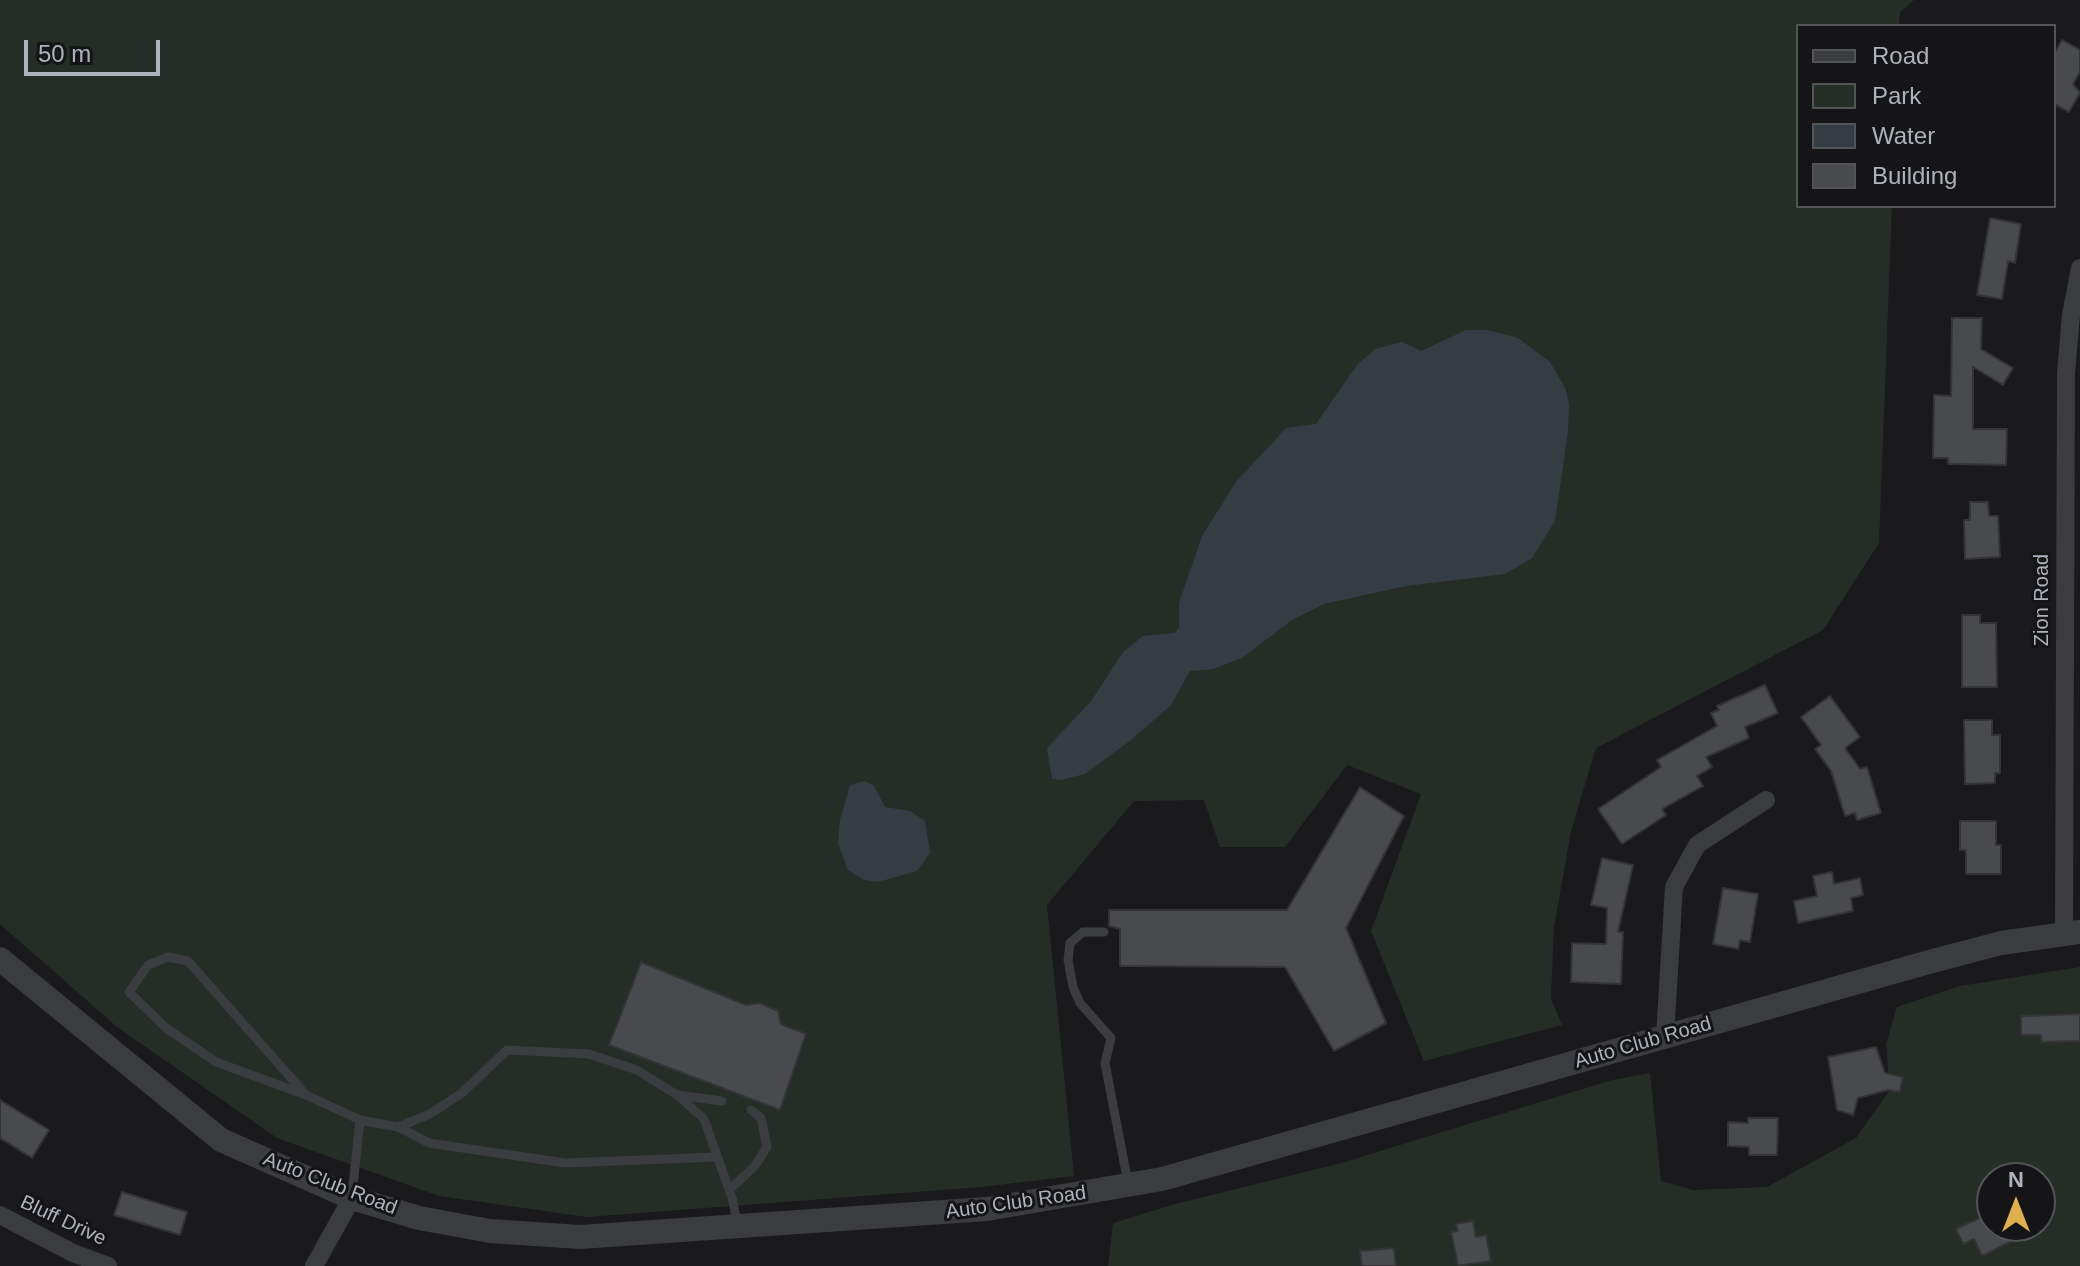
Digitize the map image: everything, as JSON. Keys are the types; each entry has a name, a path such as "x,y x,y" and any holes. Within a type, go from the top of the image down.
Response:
{"street":[{"name":"Zion Road","path":"2072,933 2072,586 2066,373 2071,315 2080,268"},
{"path":"1665,1036 1674,887 1697,845 1766,800"},
{"name":"Auto Club Road","path":"0,959 221,1140 352,1198 419,1218 540,1235 580,1237 987,1209 1129,1186 1247,1156 1943,958 2072,933"},
{"path":"314,1266 352,1198"},
{"name":"Bluff Drive","path":"0,1215 73,1253 108,1266"}],"lane":[{"path":"1104,932 1083,932 1070,943 1068,960 1073,987 1080,1003 1111,1038 1105,1063 1129,1186"},
{"path":"306,1095 188,961 168,957 148,965 129,992 166,1028 216,1062 306,1095 360,1120 398,1127 429,1143 565,1163 717,1157"},
{"path":"398,1127 430,1114 462,1093 507,1050 589,1054 637,1070 677,1095 704,1119 729,1190 738,1228"},
{"path":"677,1095 722,1101"},
{"path":"729,1190 755,1166 767,1147 761,1118 751,1110"},
{"path":"352,1198 360,1120"}],"green space":[{"path":"0,0 1914,0 1900,12 1899,24 1796,24 1796,208 1892,208 1879,543 1823,630 1596,748 1571,831 1554,927 1551,999 1562,1025 1424,1061 1371,931 1421,794 1347,765 1285,847 1220,847 1204,800 1134,801 1047,905 1074,1176 981,1187 587,1217 439,1196 277,1138 117,1027 0,924"},
{"path":"2080,967 2080,1266 1108,1266 1113,1223 1175,1204 1338,1164 1612,1080 1650,1073 1661,1181 1693,1190 1767,1187 1856,1138 1890,1090 1886,1044 1897,1007 1960,986"}],"water":[{"path":"1466,330 1487,330 1518,338 1550,362 1565,388 1569,404 1568,432 1555,521 1532,558 1505,574 1406,586 1324,604 1292,620 1242,658 1213,669 1190,671 1171,705 1131,740 1085,774 1052,779 1047,748 1092,700 1123,652 1143,636 1175,633 1179,628 1179,603 1202,536 1236,482 1286,428 1316,424 1357,365 1375,349 1402,342 1421,351"},
{"path":"865,781 874,786 885,807 910,811 925,821 930,853 917,871 878,882 864,880 848,870 838,843 840,820 850,785"}],"building":[{"path":"2062,40 2080,50 2080,72 2073,84 2080,93 2069,112 2056,105 2056,50"},
{"path":"1990,218 2021,224 2015,263 2008,261 2002,299 1977,295"},
{"path":"1952,318 1982,318 1981,349 2013,368 2003,385 1973,367 1973,429 2007,429 2006,465 1948,464 1948,458 1933,458 1934,395 1951,396"},
{"path":"1970,502 1988,502 1989,516 1998,516 2000,557 1965,559 1964,520 1970,520"},
{"path":"1962,615 1980,615 1980,623 1996,623 1997,687 1962,687"},
{"path":"1765,685 1778,713 1745,727 1749,738 1706,757 1712,767 1697,776 1703,786 1662,809 1666,815 1622,844 1598,809 1661,767 1657,760 1717,726 1711,713 1719,710 1717,706"},
{"path":"1830,696 1860,737 1845,748 1860,769 1867,767 1881,813 1857,820 1855,813 1845,816 1831,771 1815,749 1821,745 1801,717"},
{"path":"1964,720 1992,720 1992,735 2000,735 2000,773 1995,773 1995,783 1965,784"},
{"path":"1360,787 1404,816 1346,928 1386,1023 1334,1051 1285,967 1120,966 1120,929 1109,926 1109,910 1287,910"},
{"path":"1960,821 1996,821 1996,845 2001,845 2001,874 1966,874 1966,850 1960,850"},
{"path":"1602,858 1633,865 1618,932 1623,932 1621,984 1571,982 1572,943 1606,944 1607,908 1591,905"},
{"path":"1832,872 1834,884 1860,878 1863,895 1851,898 1853,911 1798,923 1794,901 1817,896 1813,876"},
{"path":"1723,888 1758,894 1750,942 1740,940 1738,949 1713,944"},
{"path":"641,962 746,1005 760,1003 778,1011 781,1024 806,1034 780,1110 609,1045"},
{"path":"2080,1014 2080,1041 2041,1042 2041,1035 2021,1035 2021,1016"},
{"path":"1876,1047 1885,1073 1903,1077 1900,1092 1888,1090 1858,1098 1853,1115 1837,1110 1828,1057"},
{"path":"0,1100 49,1130 32,1158 0,1138"},
{"path":"1748,1118 1778,1118 1777,1155 1749,1155 1749,1147 1728,1146 1728,1122 1748,1123"},
{"path":"122,1192 187,1212 180,1235 114,1215"},
{"path":"1976,1220 1976,1242 2010,1242 1982,1256 1974,1239 1963,1244 1956,1229"},
{"path":"1473,1221 1476,1237 1486,1235 1491,1261 1458,1266 1451,1232 1458,1231 1456,1224"},
{"path":"1394,1248 1396,1266 1362,1266 1360,1251"}]}
